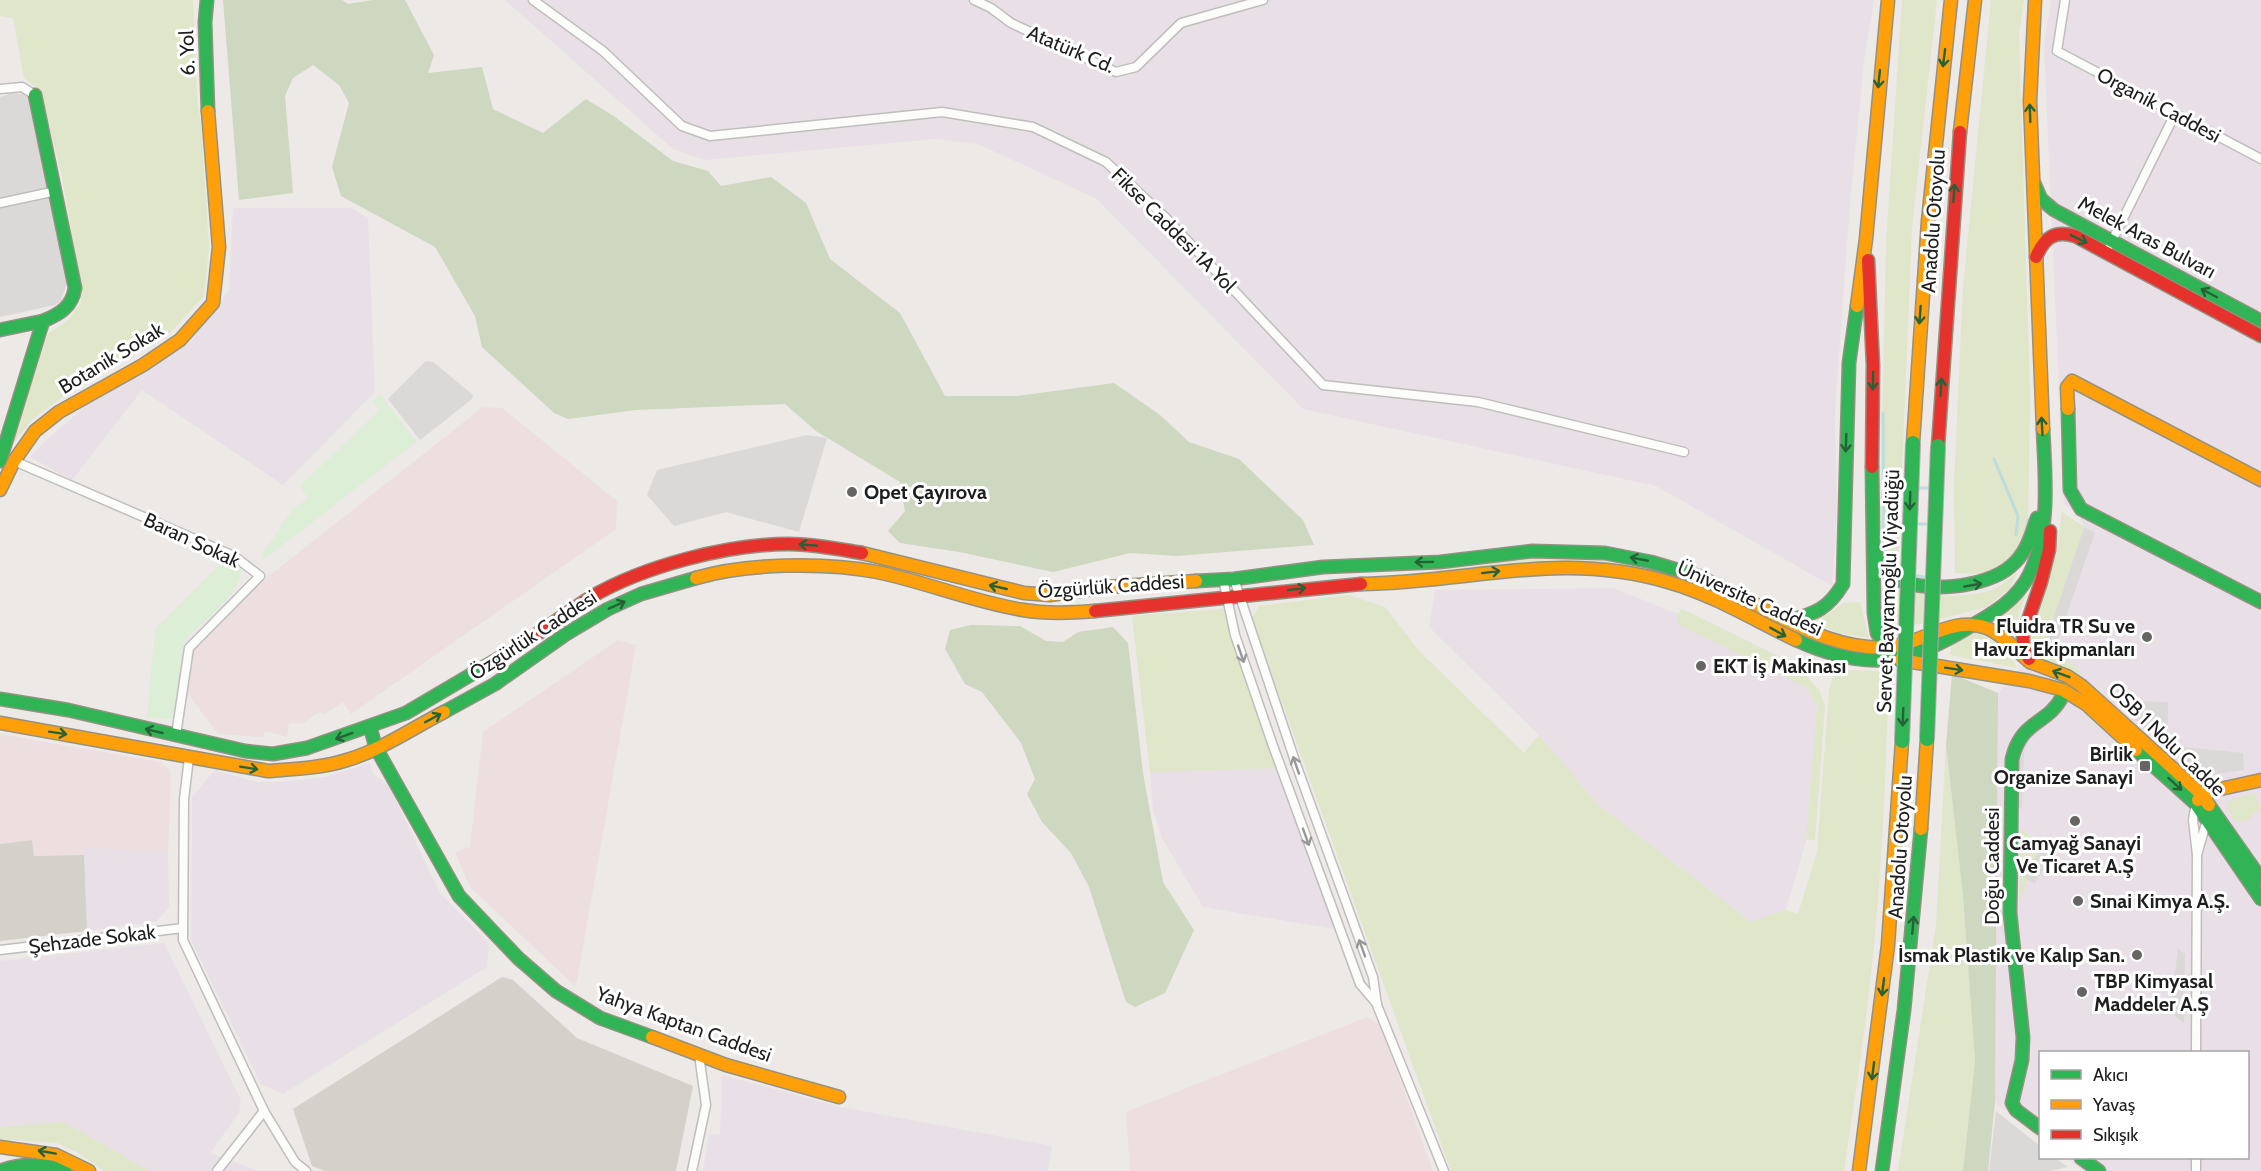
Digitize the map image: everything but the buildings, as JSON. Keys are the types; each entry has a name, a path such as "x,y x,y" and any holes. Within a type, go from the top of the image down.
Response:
{"main road":[{"name":"6. Yol","path":"207,0 205,22 208,105"},
{"path":"1789,621 1822,610 1835,599 1843,584 1849,363 1866,239 1888,0"},
{"name":"Anadolu Otoyolu","path":"1912,443 1931,183 1951,0"},
{"name":"Anadolu Otoyolu","path":"1882,1171 1902,1036 1911,950 1927,739 1938,446 1958,150 1975,0"},
{"name":"Üniversite Caddesi","path":"1232,597 1341,584 1396,584 1532,567 1578,566 1625,572 1679,585 1730,606 1799,642 1829,653 1865,660 1896,659 1931,648 2000,609 2014,597 2031,570 2043,529 2045,484 2030,100 2035,0"},
{"path":"0,330 56,316 68,307 74,297 75,288 35,95"},
{"name":"Botanik Sokak","path":"0,490 7,461 35,431 59,412 143,366 180,340 213,303 219,247 208,105"},
{"name":"Melek Aras Bulvarı","path":"2032,172 2035,188 2042,199 2054,210 2109,246 2261,321"},
{"path":"2035,258 2041,245 2048,237 2056,233 2065,232 2109,246 2261,336"},
{"path":"1866,239 1872,293 1872,545 1875,625 1884,646 1896,659"},
{"path":"7,461 43,321"},
{"path":"2261,480 2076,382 2068,383 2070,490 2073,499 2081,509 2261,602"},
{"name":"Servet Bayramoğlu Viyadüğü","path":"1902,741 1912,443"},
{"path":"1872,545 1886,573 1895,579 1908,583 1943,587 1971,587 1983,583 2004,572 2024,553 2035,527 2045,484"},
{"path":"2030,662 2023,647 2023,635 2049,550 2051,524 2045,484"},
{"name":"Özgürlük Caddesi","path":"1,699 68,710 245,751 273,754 307,748 406,713 451,689 502,658 592,597 627,579 676,563 746,546 791,544 827,547 875,555 1024,593 1050,595 1107,587 1228,579"},
{"name":"Üniversite Caddesi","path":"1228,579 1323,567 1440,562 1532,551 1596,553 1652,562 1698,576 1789,621"},
{"name":"Özgürlük Caddesi","path":"0,723 268,771 309,768 348,760 376,748 495,684 566,634 608,609 641,594 708,574 771,566 829,567 876,572 1022,610 1046,613 1070,613 1232,597"},
{"name":"OSB 1 Nolu Cadde","path":"1789,621 1822,637 1843,644 1866,647 1910,642 1947,627 1974,625 1984,627 2007,640 2021,656 2030,662 2067,676 2084,695 2204,806 2261,879"},
{"name":"OSB 1 Nolu Cadde","path":"1896,659 2029,681 2084,695"},
{"name":"Doğu Caddesi","path":"2039,1127 2016,1110 2012,1103 2022,1060 2023,1037 2010,913 2012,769 2013,751 2020,734 2062,701 2064,695 2061,689"},
{"name":"Doğu Caddesi","path":"2049,712 2084,695"},
{"name":"Yahya Kaptan Caddesi","path":"370,727 376,748 459,896 518,958 556,991 600,1018 726,1065 839,1097"},
{"name":"Anadolu Otoyolu","path":"1859,1171 1888,945 1902,741"},
{"path":"2204,806 2218,796 2242,785 2261,780"},
{"name":"OSB 1 Nolu Cadde","path":"2204,806 2261,899"},
{"path":"0,1147 44,1150 61,1155 88,1171"},
{"path":"2082,1159 2099,1171"},
{"path":"0,1171 12,1166 28,1164 44,1165 65,1171"}],"street":[{"name":"Fikse Caddesi 1A Yol","path":"533,0 603,51 682,126 710,136 942,112 1033,127 1106,162 1166,218 1323,385 1478,402 1684,452"},
{"name":"Atatürk Cd.","path":"974,0 993,4 1011,23 1116,72 1136,67 1181,23 1263,0"},
{"name":"Organik Caddesi","path":"2065,0 2057,51 2261,159"},
{"path":"0,89 22,87 35,95"},
{"path":"2109,246 2175,114"},
{"path":"0,203 56,190"},
{"name":"Baran Sokak","path":"7,461 234,556 260,576 189,648 176,735"},
{"path":"1228,579 1235,635 1272,743 1360,984 1377,1005"},
{"path":"1228,579 1232,597 1373,977 1377,1005 1444,1171"},
{"path":"189,758 184,799 183,940 264,1111 295,1162 306,1171"},
{"path":"2196,1051 2197,855 2193,820 2204,806"},
{"path":"2197,855 2204,806"},
{"name":"Şehzade Sokak","path":"0,950 183,928"},
{"path":"692,1171 706,1105 699,1055"},
{"path":"217,1171 264,1111"}],"shaded area":[{"path":"505,0 1874,0 1864,62 1850,204 1835,412 1837,520 1832,586 1656,486 1303,409 1097,199 978,144 935,139 705,160 673,149"},
{"path":"2051,0 2261,0 2261,1171 2083,1171 2067,1159 2249,1159 2249,1051 2039,1051 2039,1137 1995,1102 1998,693 2046,640 2084,527 2080,516 2064,504 2044,44"},
{"path":"12,93 23,94 31,100 48,174 67,282 61,301 55,305 0,317 0,97"},
{"path":"233,208 352,208 368,218 375,392 283,485 142,390 72,480 30,457 91,401 129,381 189,344 229,290"},
{"path":"426,361 433,362 473,395 472,399 420,440 388,399"},
{"path":"483,407 502,408 617,501 616,529 351,714 343,702 325,714 319,712 302,724 289,723 287,737 265,731 263,737 218,734 186,691 194,647 250,591"},
{"path":"807,435 827,438 799,532 726,512 674,526 647,495 657,470"},
{"path":"2084,527 2095,533 2055,648 2046,640"},
{"path":"1613,588 1678,614 1677,624 1807,688 1817,706 1806,841 1786,910 1751,922 1598,805 1539,735 1429,627 1435,590"},
{"path":"618,640 636,645 577,981 574,985 470,887 455,852 470,847 483,732"},
{"path":"2124,701 2168,702 2168,731 2161,731 2161,735 2153,735 2124,709"},
{"path":"2046,726 2029,740 2024,752 2022,809 2017,806 2019,752 2026,736"},
{"path":"0,734 161,762 171,773 168,853 84,847 84,855 34,856 32,840 0,844"},
{"path":"2184,747 2243,753 2244,770 2216,774 2198,769 2181,756"},
{"path":"370,763 373,774 389,786 440,893 489,943 487,967 283,1094 261,1084 191,940 192,797 215,770 257,782 280,782 325,777"},
{"path":"1277,768 1335,929 1203,907 1162,838 1153,810 1150,772"},
{"path":"32,840 34,856 84,855 87,931 0,941 0,844"},
{"path":"2044,845 2055,854 2034,884 2023,876"},
{"path":"83,847 168,853 169,907 156,922 87,931"},
{"path":"164,943 241,1100 239,1113 210,1153 259,1171 149,1171 64,1122 0,1127 0,961"},
{"path":"2178,949 2185,954 2184,1023 2170,1012"},
{"path":"502,977 513,980 577,1038 693,1086 676,1171 325,1171 312,1166 293,1109"},
{"path":"1367,1017 1381,1026 1433,1171 1130,1171 1126,1112"},
{"path":"722,1075 841,1107 1052,1146 1048,1171 703,1171 709,1135 720,1134"},
{"path":"1996,1111 2039,1145 2039,1159 2056,1159 2068,1167 2050,1171 1989,1171"}],"green space":[{"path":"0,0 193,0 197,99 201,125 209,247 204,296 171,332 136,354 82,382 32,420 11,446 48,334 67,321 81,303 80,280 62,177 41,91 24,78 13,18 0,16"},
{"path":"223,0 342,0 348,4 373,0 405,0 434,55 428,73 482,67 493,109 543,133 586,99 615,117 673,161 708,171 721,186 771,177 806,203 830,259 900,313 945,396 1017,396 1114,383 1160,415 1189,442 1239,459 1303,520 1314,545 1177,556 1130,553 1053,572 959,552 900,543 888,531 905,511 900,482 816,431 785,404 636,410 568,419 554,413 482,347 475,316 435,247 341,196 332,167 349,103 339,85 313,65 293,78 285,96 293,193 239,200"},
{"path":"1902,0 1937,0 1912,226 1898,568 1885,550 1880,516 1886,244"},
{"path":"1991,0 2024,0 2019,34 2030,394 2028,529 2019,548 1999,566 1981,574 1955,573 1954,484 1963,288"},
{"path":"381,395 416,442 263,560 262,555 293,509 308,498 300,486 379,411 373,401"},
{"path":"2062,512 2084,527 2046,640 2082,673 2079,676 2037,658 2030,647 2033,626 2056,555"},
{"path":"1512,557 1584,557 1621,561 1683,576 1768,616 1766,620 1623,566 1418,576 1418,573 1491,564"},
{"path":"226,559 242,568 239,579 228,598 186,639 183,647 175,717 172,719 147,717 155,629"},
{"path":"2018,572 2009,589 1987,607 1888,632 1884,623 1881,586 1921,594 1966,595 1994,589"},
{"path":"2027,592 2012,633 1996,621"},
{"path":"1349,595 1385,607 1419,651 1524,753 1539,735 1598,805 1751,922 1786,910 1798,914 1817,852 1829,690 1835,670 1889,671 1884,808 1877,911 1864,1030 1844,1171 1451,1171 1252,619 1259,606"},
{"path":"1860,602 1869,638 1839,633 1812,621 1828,614 1843,603"},
{"path":"1223,609 1277,768 1150,772 1132,616"},
{"path":"1682,609 1797,665 1819,690 1825,706 1815,840 1806,839 1817,706 1807,688 1677,624 1678,614"},
{"path":"971,625 1020,626 1046,641 1063,642 1078,632 1113,627 1128,643 1143,773 1163,882 1194,930 1165,993 1135,1007 1126,1002 1089,887 1071,853 1042,822 1027,794 1035,779 1021,743 982,692 965,684 945,649 950,630"},
{"path":"1976,632 1999,647 2017,668 1950,655 1952,644"},
{"path":"1952,674 1998,693 1995,1102 1988,1171 1963,1171 1975,1061 1963,896 1946,745"},
{"path":"1946,745 1963,896 1975,1061 1963,1171 1898,1171 1936,925"},
{"path":"2254,793 2261,811 2251,814 2252,819 2235,822 2226,805 2233,799"},
{"path":"2021,829 2044,845 2023,876 2028,880 2020,903"},
{"path":"64,1122 149,1171 104,1171 77,1152 57,1143 0,1139 0,1127"}],"waterway":[{"path":"1883,413 1884,546 1887,560 1895,570"},
{"path":"1994,459 2018,516 2016,535"},
{"path":"1882,498 1893,489 1908,488"},
{"path":"1917,488 1932,488"},
{"path":"2027,529 2028,520"},
{"path":"1915,524 1929,524"},
{"path":"1883,533 1893,525 1905,525"},
{"path":"1912,575 1929,578"}],"traffic: fast":[{"path":"207,0 205,22 208,111"},
{"path":"0,461 43,321 55,316 68,305 75,288 35,95"},
{"path":"2034,183 2041,199 2054,210 2261,321"},
{"path":"1789,621 1826,605 1843,584 1849,363 1857,306"},
{"path":"0,330 43,321"},
{"path":"2068,409 2070,490 2081,509 2261,602"},
{"path":"1796,640 1844,657 1885,660 1925,650 1978,622 2004,605 2025,582 2037,556 2041,539 2045,502 2043,429"},
{"path":"1902,741 1913,443"},
{"path":"1927,739 1938,446"},
{"path":"1872,467 1874,613 1877,633 1889,651"},
{"path":"1874,550 1886,571 1904,582 1936,587 1970,584 2000,574 2011,566 2021,556 2037,518"},
{"path":"1196,581 1234,579 1323,567 1440,562 1532,551 1605,553 1651,562 1698,576 1741,597"},
{"path":"444,712 495,684 566,634 608,609 641,594 696,578"},
{"path":"0,699 68,710 245,751 273,754 307,748 406,713 523,644"},
{"path":"2039,1127 2016,1110 2012,1103 2022,1060 2023,1037 2010,913 2012,759 2022,736 2057,705 2063,695 2061,689"},
{"path":"370,727 376,748 459,896 518,958 556,991 600,1018 652,1037"},
{"path":"2136,750 2196,804 2261,899"},
{"path":"2209,805 2261,879"},
{"path":"1882,1171 1904,1010 1921,829"},
{"path":"2082,1159 2099,1171"},
{"path":"0,1171 16,1166 32,1165 49,1166 65,1171"}],"traffic: slow":[{"path":"1857,306 1866,239 1888,0"},
{"path":"1913,443 1928,221 1951,0"},
{"path":"1960,132 1975,0"},
{"path":"2035,0 2030,101 2043,429"},
{"path":"0,490 14,461 35,431 59,412 143,365 180,340 213,303 219,247 208,111"},
{"path":"2068,409 2067,387 2072,381 2261,480"},
{"path":"862,553 1024,593 1050,595 1107,587 1196,581"},
{"path":"696,578 738,569 762,567 834,567 895,576 1023,610 1059,613 1095,611"},
{"path":"1361,584 1551,568 1628,573 1685,587 1734,608 1796,640"},
{"path":"1741,597 1818,635 1851,645 1868,647 1900,645 1955,626 1976,625 1999,635 2030,662"},
{"path":"1900,660 2029,681 2063,690 2086,704 2136,750"},
{"path":"2030,662 2067,676 2082,686 2199,792 2209,805"},
{"path":"0,723 268,771 337,763 360,756 444,712"},
{"path":"1921,829 1927,739"},
{"path":"1859,1171 1888,945 1902,741"},
{"path":"2198,800 2211,791 2261,780"},
{"path":"652,1037 726,1065 839,1097"},
{"path":"0,1147 56,1155 89,1171"}],"traffic: jam":[{"path":"1938,446 1960,132"},
{"path":"2036,257 2046,240 2051,237 2061,234 2075,236 2261,336"},
{"path":"1868,260 1873,365 1872,467"},
{"path":"2029,659 2023,647 2023,635 2041,582 2049,550 2050,531"},
{"path":"523,644 591,597 612,586 687,559 740,548 789,544 862,553"},
{"path":"1095,611 1361,584"}],"place":[{"name":"Opet Çayırova","path":"852,492"},
{"name":"Fluidra TR Su ve Havuz Ekipmanları","path":"2147,637"},
{"name":"EKT İş Makinası","path":"1701,666"},
{"name":"Birlik Organize Sanayi","path":"2145,766"},
{"name":"Camyağ Sanayi Ve Ticaret A.Ş","path":"2075,821"},
{"name":"Sınai Kimya A.Ş.","path":"2078,901"},
{"name":"İsmak Plastik ve Kalıp San.","path":"2137,955"},
{"name":"TBP Kimyasal Maddeler A.Ş","path":"2082,992"}]}
